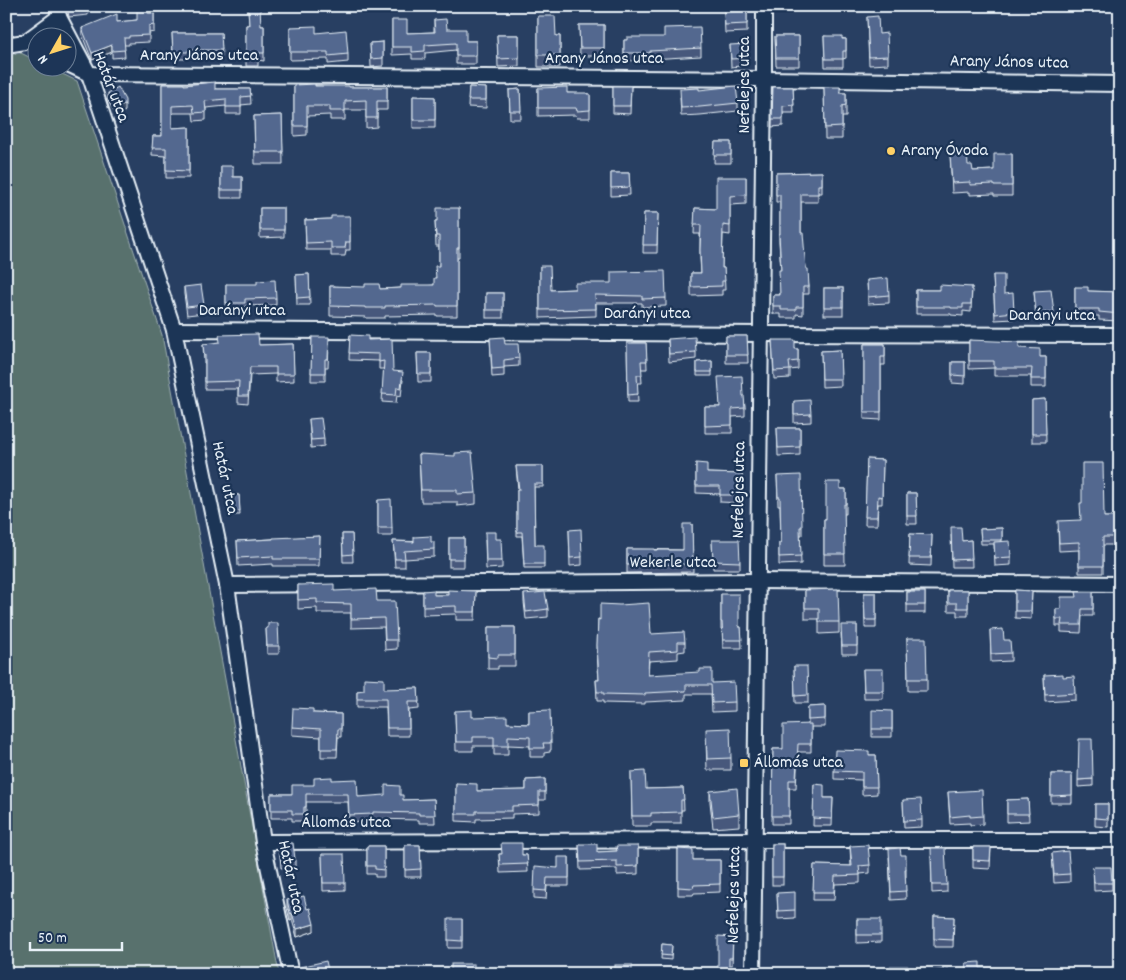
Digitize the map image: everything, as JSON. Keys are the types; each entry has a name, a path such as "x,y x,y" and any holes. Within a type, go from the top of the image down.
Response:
{"street":[{"name":"Nefelejcs utca","path":"753,974 764,6"},
{"path":"6,45 25,42 58,12"},
{"name":"Határ utca","path":"58,12 89,74 174,330 227,585 263,842 291,974"},
{"path":"78,69 89,74"},
{"name":"Arany János utca","path":"89,74 764,79 1120,84"},
{"name":"Darányi utca","path":"174,330 1120,335"},
{"name":"Wekerle utca","path":"227,585 758,581 1120,584"},
{"name":"Állomás utca","path":"263,842 1120,840"}],"green space":[{"path":"21,53 28,56 28,78 71,78 77,81 162,335 279,974 6,974 6,55"}],"building":[{"path":"68,6 88,6 88,7 69,9"},
{"path":"137,6 147,6 148,13 154,13 154,25 149,26 149,35 124,38 125,50 112,51 112,45 92,53 82,28 117,14 117,22 137,20"},
{"path":"260,7 261,26 264,26 264,53 258,53 258,59 246,59 246,25 249,25 248,8"},
{"path":"747,11 747,24 725,25 724,12"},
{"path":"538,16 555,16 556,36 560,36 560,55 538,55"},
{"path":"878,16 879,34 887,33 888,56 869,57 867,17"},
{"path":"446,19 447,29 466,29 466,41 476,41 476,56 456,56 456,43 425,45 425,51 412,52 412,47 392,47 392,20 407,20 407,33 435,32 434,20"},
{"path":"579,25 604,25 604,48 580,48"},
{"path":"316,26 316,33 346,30 348,54 328,56 328,52 290,52 290,27"},
{"path":"700,27 701,48 650,51 650,53 624,53 624,40 627,40 627,37 664,37 664,28"},
{"path":"172,33 221,33 222,50 173,52"},
{"path":"497,35 519,35 519,58 498,59"},
{"path":"775,36 799,36 799,58 776,58"},
{"path":"824,36 842,36 842,39 846,39 846,51 843,51 843,59 825,59"},
{"path":"383,42 383,58 371,59 370,43"},
{"path":"747,44 748,58 731,59 730,45"},
{"path":"215,82 215,89 250,89 251,96 241,97 241,107 226,107 226,99 205,101 206,112 194,113 193,105 172,106 172,128 189,127 189,171 166,170 166,148 152,148 153,136 162,136 162,84 184,85"},
{"path":"315,84 315,86 387,87 387,101 377,101 377,118 366,118 366,100 345,101 345,111 330,111 330,106 307,106 307,126 294,126 294,85"},
{"path":"613,86 631,86 630,106 613,106"},
{"path":"736,86 738,103 681,108 680,89 699,88 699,90"},
{"path":"118,87 125,100 125,104 117,109 108,93"},
{"path":"469,87 486,88 486,100 468,100"},
{"path":"567,87 567,93 590,94 590,110 538,108 538,88"},
{"path":"773,87 793,87 794,105 783,106 783,119 772,119"},
{"path":"824,87 840,87 840,93 846,93 846,105 842,106 842,127 825,128"},
{"path":"520,89 521,111 510,111 509,90"},
{"path":"413,96 435,97 435,120 413,120"},
{"path":"282,115 283,152 255,152 254,116"},
{"path":"715,142 731,142 731,155 714,155"},
{"path":"967,153 968,165 972,165 973,171 994,170 994,154 1012,154 1012,186 994,186 994,184 970,185 970,182 952,183 950,154"},
{"path":"221,166 233,166 233,177 242,177 242,190 221,190"},
{"path":"822,172 822,185 818,185 818,194 801,194 801,233 803,233 809,287 803,287 803,307 796,307 796,310 781,310 781,306 773,306 773,295 780,295 779,270 781,270 779,234 780,195 776,195 776,173"},
{"path":"611,173 629,173 630,187 611,188"},
{"path":"716,177 746,177 746,195 730,196 730,226 723,225 722,268 724,268 725,281 722,281 722,286 691,287 691,273 701,273 701,225 694,225 695,208 716,209"},
{"path":"260,208 284,208 284,230 260,230"},
{"path":"437,208 459,208 457,306 385,306 385,308 366,308 330,306 330,286 365,287 365,284 379,284 380,289 401,288 401,285 434,285 434,278 436,278 435,266 439,266 439,236 436,236 435,221 437,221"},
{"path":"644,213 658,213 657,245 643,245"},
{"path":"331,216 350,216 350,242 346,242 345,248 331,248 331,242 306,243 305,220 331,219"},
{"path":"540,266 550,266 551,290 575,289 575,283 611,283 611,272 665,271 666,298 642,299 642,296 595,295 596,309 540,310"},
{"path":"309,274 310,297 297,298 296,275"},
{"path":"993,275 1004,275 1004,294 1013,293 1014,312 995,314"},
{"path":"888,278 889,295 868,297 867,280"},
{"path":"1120,278 1120,314 1099,312 1099,309 1075,309 1075,287 1088,287 1088,291 1119,292"},
{"path":"275,280 276,298 245,299 245,303 226,303 226,284 257,284 257,281"},
{"path":"201,285 204,305 187,307 184,287"},
{"path":"940,285 972,287 971,304 963,304 963,308 916,307 916,290 940,290"},
{"path":"824,288 843,288 843,307 824,307"},
{"path":"1051,290 1054,312 1036,313 1034,291"},
{"path":"486,293 503,293 503,310 486,310"},
{"path":"258,334 259,345 293,344 294,374 276,374 276,367 250,367 248,396 238,396 239,381 205,382 203,344 220,342 219,335"},
{"path":"350,335 368,336 368,340 392,339 393,371 403,372 401,388 397,387 396,395 382,394 384,361 379,362 379,354 349,353"},
{"path":"726,336 747,336 748,355 726,355"},
{"path":"312,337 329,337 328,359 325,359 325,373 311,373"},
{"path":"504,337 505,344 518,344 519,358 504,360 504,368 492,369 490,338"},
{"path":"695,337 696,352 669,354 668,339"},
{"path":"772,340 795,340 795,349 798,349 798,361 789,362 790,370 774,371"},
{"path":"969,340 1019,342 1019,348 1040,349 1040,357 1046,357 1046,379 1031,379 1032,368 994,368 994,361 969,361"},
{"path":"627,343 646,343 647,361 641,361 642,375 637,375 638,394 628,395"},
{"path":"864,344 885,344 885,357 881,357 881,412 864,412"},
{"path":"840,350 841,379 822,379 821,351"},
{"path":"417,353 431,353 431,374 418,374"},
{"path":"712,361 712,372 697,372 697,362"},
{"path":"952,362 965,362 965,376 952,375"},
{"path":"742,376 745,408 732,409 732,425 705,426 705,407 720,407 718,377"},
{"path":"1045,399 1046,434 1032,434 1032,400"},
{"path":"810,400 811,414 794,415 794,401"},
{"path":"321,418 324,439 311,440 309,419"},
{"path":"777,428 800,428 800,447 778,448"},
{"path":"472,452 476,493 457,494 457,490 421,490 419,454 455,456 455,453"},
{"path":"867,459 883,460 882,497 878,496 877,517 865,517"},
{"path":"696,463 707,464 707,473 742,474 741,495 720,495 720,486 696,486"},
{"path":"1082,463 1103,463 1104,517 1120,517 1120,537 1103,537 1103,566 1079,566 1079,542 1059,543 1058,521 1081,520"},
{"path":"516,466 543,466 543,484 534,484 535,545 544,545 544,564 524,564 522,532 517,532 517,490 519,490"},
{"path":"801,475 801,556 779,557 779,543 781,542 780,497 778,497 777,476"},
{"path":"826,482 840,482 840,489 846,489 846,504 844,504 845,554 824,554"},
{"path":"907,493 916,493 917,516 907,516"},
{"path":"230,495 239,495 240,511 230,511"},
{"path":"391,499 392,528 378,528 378,500"},
{"path":"683,524 692,524 693,564 627,565 627,549 683,550"},
{"path":"951,527 961,527 962,541 971,540 972,559 952,560"},
{"path":"1002,528 1002,540 981,540 980,529"},
{"path":"581,529 582,557 570,558 569,530"},
{"path":"485,532 496,532 496,539 501,539 502,561 486,561"},
{"path":"342,534 352,534 353,554 343,555"},
{"path":"910,534 932,535 931,558 909,558"},
{"path":"320,536 319,559 273,559 273,556 238,558 237,541"},
{"path":"431,536 431,542 434,542 434,549 404,551 405,559 395,559 393,541 414,542 414,537"},
{"path":"449,538 464,538 464,559 449,559"},
{"path":"712,540 739,540 740,562 713,561"},
{"path":"1010,541 1011,557 995,558 994,542"},
{"path":"334,584 334,591 376,589 377,601 395,601 397,640 385,640 384,618 351,619 351,604 317,603 317,599 298,600 298,585"},
{"path":"838,589 839,622 819,622 819,608 805,608 805,590"},
{"path":"434,590 434,595 448,595 448,590 476,591 475,612 456,612 456,606 423,607 423,591"},
{"path":"948,590 968,590 968,608 957,608 957,603 948,603"},
{"path":"1015,590 1032,591 1031,611 1015,611"},
{"path":"1118,591 1120,591 1119,639"},
{"path":"545,592 548,609 526,612 524,594"},
{"path":"907,592 925,592 925,605 907,605"},
{"path":"1076,592 1093,592 1093,609 1082,609 1081,625 1061,625 1062,619 1056,619 1056,609 1061,609 1061,597 1077,597"},
{"path":"864,593 876,593 876,620 865,620"},
{"path":"721,594 739,594 739,627 741,627 742,640 723,640"},
{"path":"649,603 651,634 684,632 685,642 678,642 678,650 649,652 648,675 700,672 700,669 712,669 712,683 734,682 735,702 712,703 711,685 686,685 686,691 645,693 645,695 603,694 603,692 597,692 596,680 599,680 597,645 600,604"},
{"path":"268,623 278,623 279,646 267,646 266,628 268,628"},
{"path":"841,625 857,625 857,646 842,646"},
{"path":"488,627 515,627 515,655 498,655 498,658 488,657"},
{"path":"1003,629 1004,640 1010,640 1011,653 991,654 990,630"},
{"path":"907,638 926,638 927,679 908,679"},
{"path":"794,666 807,666 808,695 795,696"},
{"path":"863,669 883,669 883,691 864,691"},
{"path":"1063,674 1063,677 1074,676 1075,693 1045,695 1044,675"},
{"path":"364,678 384,679 384,689 418,688 419,702 408,702 409,728 387,728 386,699 357,699 357,691 364,690"},
{"path":"825,706 825,719 808,720 808,707"},
{"path":"293,708 313,709 313,713 341,714 341,729 338,729 337,749 321,749 321,729 292,727"},
{"path":"472,710 472,717 507,716 507,723 529,724 529,711 550,710 551,741 550,743 543,743 544,748 530,748 530,737 508,736 508,746 494,746 494,737 473,737 473,742 456,742 455,711"},
{"path":"872,710 892,711 892,729 872,729"},
{"path":"811,724 811,744 798,744 796,780 789,780 789,816 772,816 773,749 783,749 783,725"},
{"path":"730,728 731,758 707,759 706,729"},
{"path":"1079,739 1092,739 1093,779 1078,780"},
{"path":"835,750 869,751 869,755 876,755 877,787 862,787 862,772 834,771"},
{"path":"645,771 646,789 683,788 684,800 681,800 681,812 651,813 651,816 632,816 631,772"},
{"path":"1051,774 1072,774 1072,795 1051,796"},
{"path":"332,777 332,780 357,779 358,797 385,795 385,785 400,786 400,795 403,795 403,800 434,799 435,815 373,812 373,814 349,815 348,794 306,794 304,814 292,814 292,810 271,810 271,794 292,794 292,785 314,785 314,778"},
{"path":"545,779 545,792 539,792 539,805 512,806 512,811 476,811 476,814 456,814 456,783 477,784 477,791 526,790 526,780"},
{"path":"1116,779 1120,779 1120,812 1118,812"},
{"path":"814,784 824,785 824,798 833,798 832,819 813,818"},
{"path":"737,788 739,814 713,817 710,791"},
{"path":"982,790 983,816 950,817 948,792"},
{"path":"921,799 922,820 904,821 903,800"},
{"path":"1028,799 1029,814 1007,814 1007,800"},
{"path":"1095,804 1108,804 1108,819 1095,818"},
{"path":"279,843 293,843 295,859 281,861"},
{"path":"501,843 522,843 522,855 527,855 528,864 500,865"},
{"path":"579,844 597,844 597,852 617,851 616,846 638,846 638,866 617,867 617,861 580,862"},
{"path":"772,844 783,844 783,877 772,877"},
{"path":"405,845 420,845 421,869 405,870"},
{"path":"868,845 870,865 859,866 860,875 835,876 834,892 813,892 814,865 852,866 850,846"},
{"path":"367,846 384,846 384,870 375,869 375,866 367,866"},
{"path":"973,847 991,847 990,861 973,860"},
{"path":"900,848 901,855 906,855 906,891 891,892 889,849"},
{"path":"931,848 945,848 947,885 932,885"},
{"path":"678,849 693,850 693,860 720,860 720,884 694,885 693,888 678,887"},
{"path":"1068,851 1070,874 1054,875 1052,853"},
{"path":"322,854 344,854 345,883 323,883"},
{"path":"558,857 569,857 569,878 547,878 546,891 534,890 535,866 558,868"},
{"path":"1093,867 1111,867 1112,883 1094,883"},
{"path":"795,892 795,910 778,911 777,893"},
{"path":"304,896 307,909 310,908 314,924 297,929 287,900"},
{"path":"934,916 954,917 953,940 934,939"},
{"path":"448,919 462,919 462,941 448,940"},
{"path":"857,919 881,919 881,935 857,935"},
{"path":"718,936 733,937 732,958 729,958 729,974 718,974"},
{"path":"662,944 672,945 671,956 661,955"},
{"path":"326,961 329,974 302,974 300,967"},
{"path":"980,962 980,968 996,968 996,974 967,974 966,963"},
{"path":"451,964 474,964 474,974 451,974"},
{"path":"615,965 632,965 632,974 615,974"},
{"path":"890,966 908,966 907,974 890,974"},
{"path":"680,967 696,967 696,974 680,974"},
{"path":"948,969 948,974 931,974 931,971"}],"place":[{"name":"Arany Óvoda","path":"891,151"},
{"name":"Állomás utca","path":"744,763"}]}
